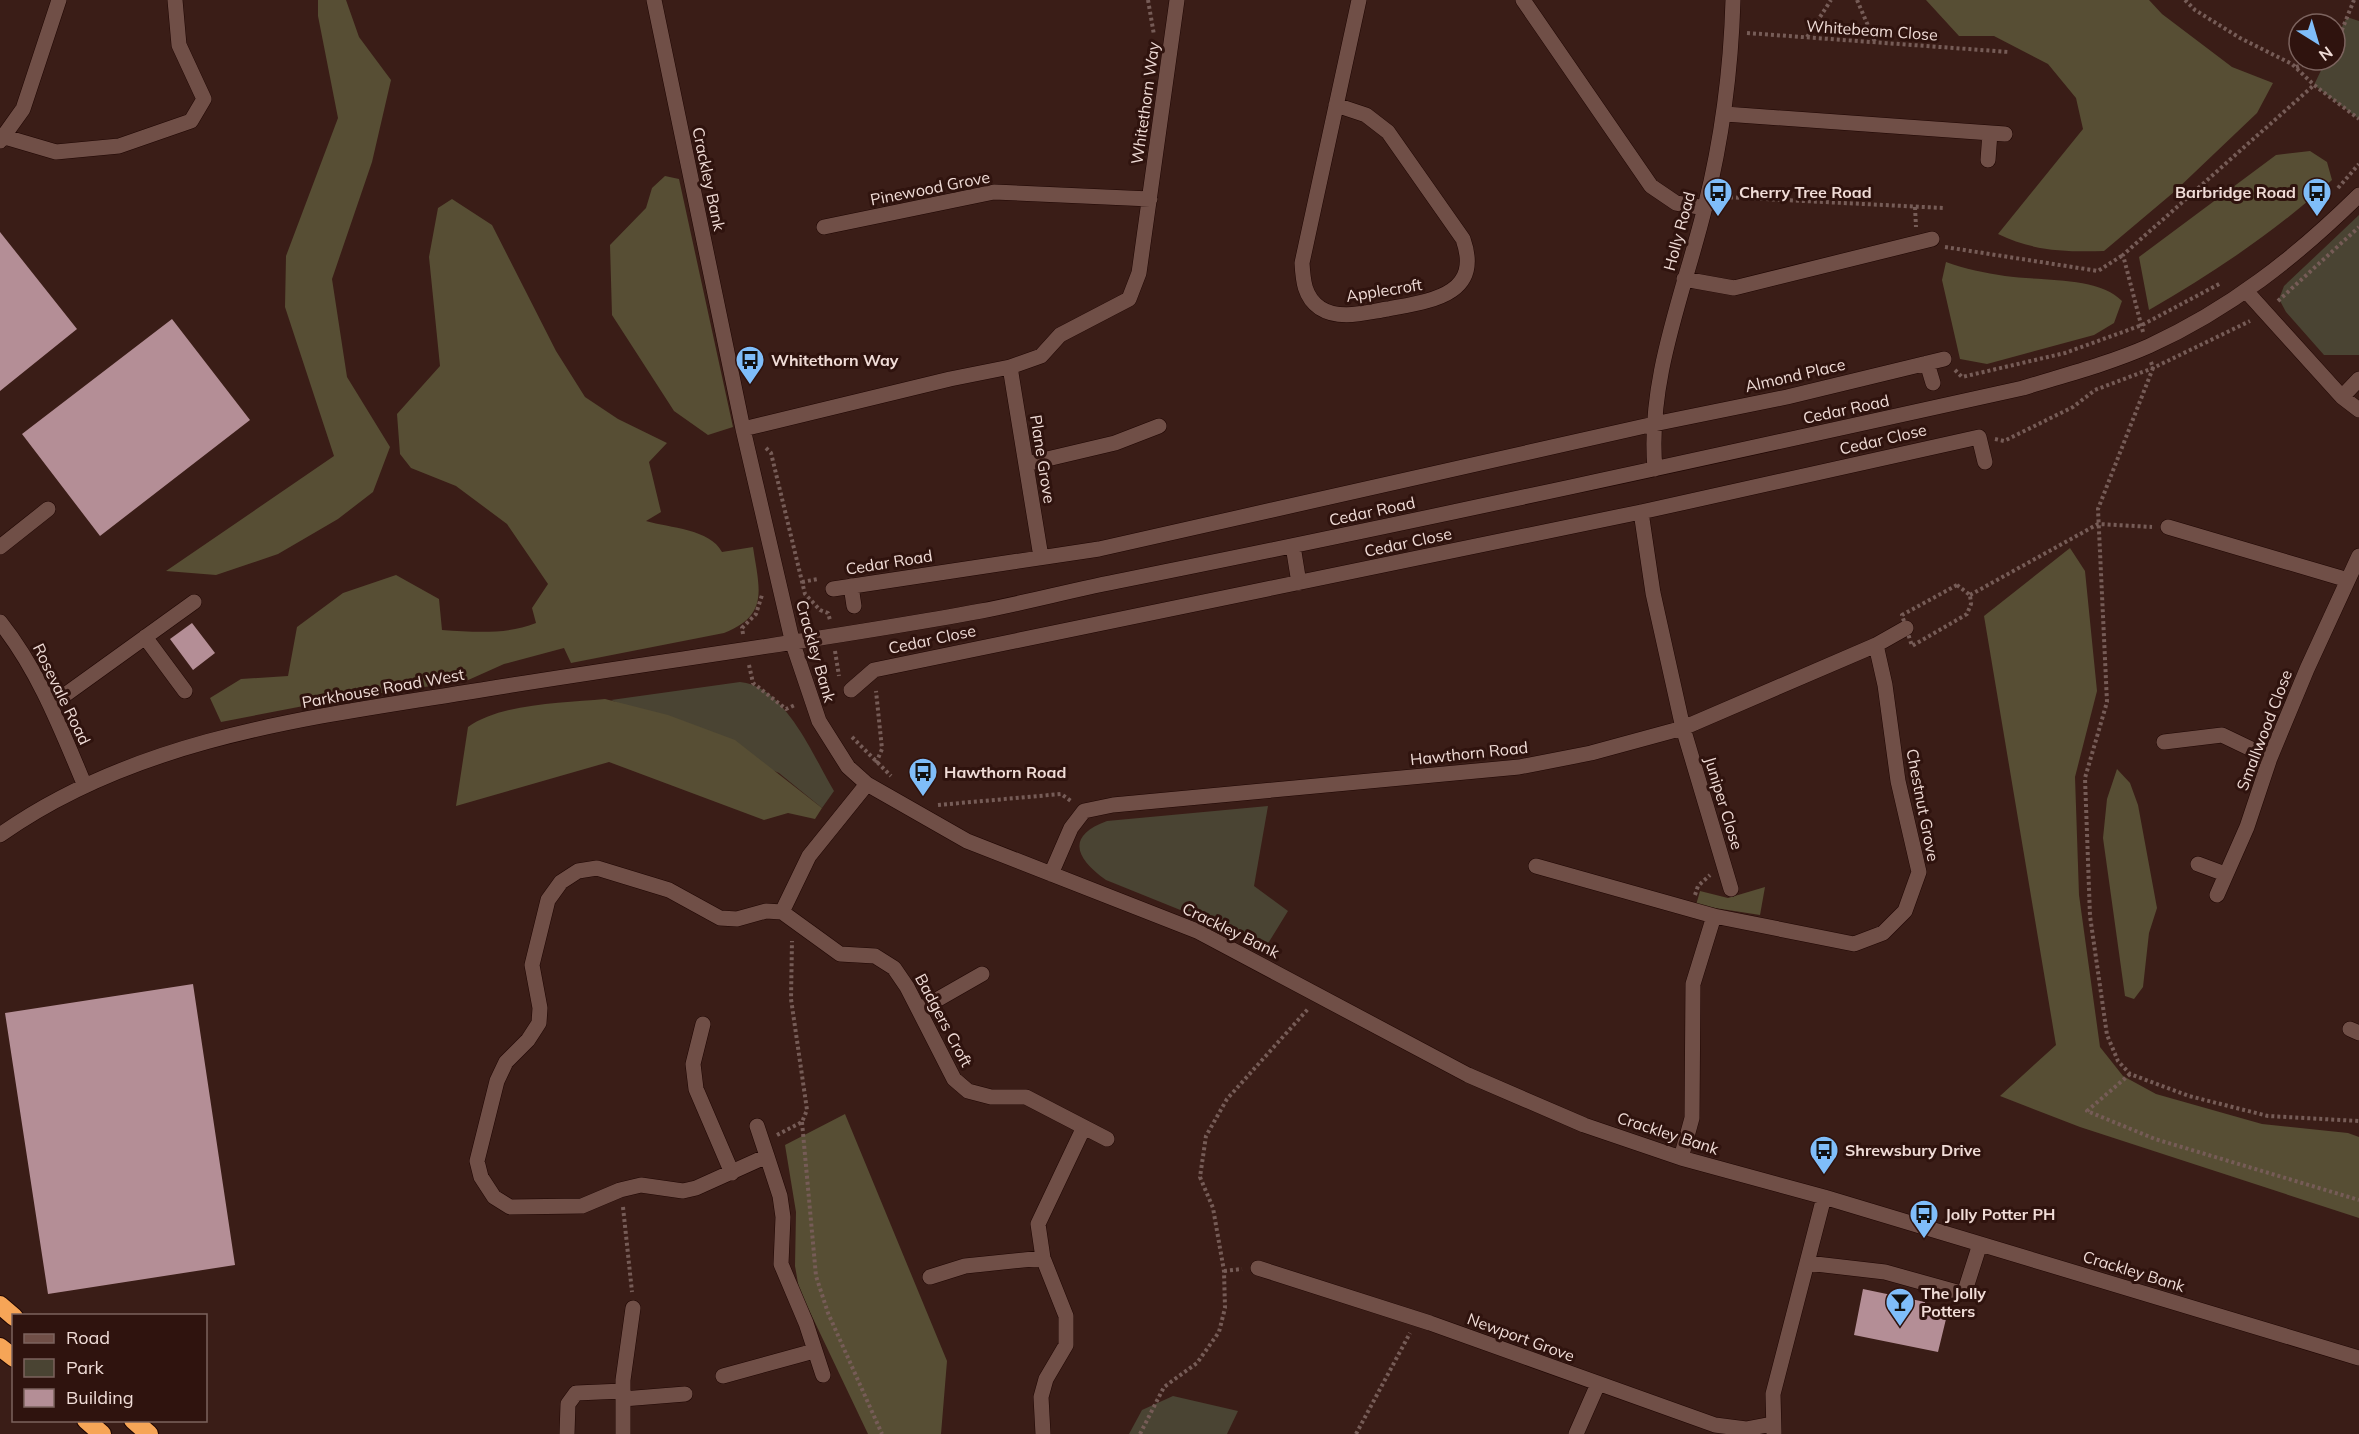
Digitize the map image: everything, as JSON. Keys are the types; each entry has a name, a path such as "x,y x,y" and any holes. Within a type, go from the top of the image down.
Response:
{"highway":[{"path":"0,1305 12,1315"},
{"path":"0,1347 12,1356"},
{"path":"88,1422 102,1434"},
{"path":"135,1422 148,1434"}],"street":[{"path":"59,0 23,109 2,139 56,152 119,146 191,121 204,99 179,45 175,0"},
{"name":"Crackley Bank","path":"654,0 744,429 793,644 819,722 848,767 867,784 966,841 1197,931 1468,1075 1584,1125 1681,1158 1824,1197 2359,1358"},
{"name":"Whitethorn Way","path":"744,429 950,379 1010,367 1041,356 1060,335 1129,299 1139,273 1177,0"},
{"name":"Applecroft","path":"1336,105 1366,115 1388,132 1463,239 1469,256 1465,276 1451,292 1432,301 1344,316 1320,308 1303,285 1302,263 1336,105 1359,0"},
{"path":"1523,0 1651,186 1676,203 1705,208"},
{"name":"Holly Road","path":"1655,469 1654,424 1662,368 1684,279 1705,208 1725,114 1733,0"},
{"path":"1725,114 1997,133 1988,160"},
{"name":"Pinewood Grove","path":"824,227 994,192 1150,199"},
{"name":"Cedar Road","path":"793,644 987,610 1655,469 2023,388 2091,368 2147,347 2201,320 2247,292 2314,239 2359,195"},
{"path":"1684,279 1734,288 1932,239"},
{"path":"2247,292 2342,397 2359,410"},
{"name":"Almond Place","path":"1654,424 1786,397 1944,359"},
{"path":"1927,363 1933,383"},
{"name":"Plane Grove","path":"1010,367 1041,557"},
{"path":"2342,397 2359,379"},
{"name":"Cedar Road","path":"833,589 1099,549 1654,424"},
{"path":"1026,464 1115,442 1159,426"},
{"name":"Cedar Close","path":"851,690 873,669 1641,512 1979,436 1985,462"},
{"path":"0,547 48,509"},
{"path":"1641,512 1653,593 1683,728"},
{"path":"2168,527 2274,556 2348,580"},
{"path":"1293,546 1299,583"},
{"name":"Smallwood Close","path":"2217,895 2247,827 2270,758 2307,669 2359,556"},
{"path":"851,586 854,606"},
{"path":"51,705 194,602"},
{"name":"Rosevale Road","path":"0,622 20,646 51,705 85,786"},
{"name":"Hawthorn Road","path":"1051,874 1071,828 1084,811 1113,805 1519,767 1592,753 1683,728 1876,645 1906,628"},
{"path":"145,637 185,690"},
{"name":"Parkhouse Road West","path":"0,835 85,786 168,752 244,731 569,676 793,644"},
{"name":"Chestnut Grove","path":"1536,866 1714,916 1854,944 1883,933 1905,911 1919,872 1898,781 1885,685 1876,645"},
{"name":"Juniper Close","path":"1683,728 1719,871 1731,889"},
{"path":"2164,742 2222,735 2270,758"},
{"path":"766,1149 732,1173 682,1191 641,1185 620,1190 582,1206 510,1207 494,1197 481,1177 477,1161 497,1081 506,1062 528,1040 539,1023 540,1008 532,965 548,900 561,882 578,871 597,868 669,890 720,918 737,919 766,911 782,912 808,856 867,784"},
{"path":"2198,864 2225,874"},
{"name":"Badgers Croft","path":"782,912 840,954 875,956 885,960 901,978 954,1079 968,1091 991,1097 1026,1097 1107,1139"},
{"path":"1681,1158 1692,1118 1693,984 1714,916"},
{"path":"919,1010 982,974"},
{"path":"703,1023 693,1064 696,1089 732,1173"},
{"path":"757,1126 780,1196 783,1217 781,1264 806,1323 823,1375"},
{"path":"1043,1434 1041,1397 1046,1379 1066,1345 1066,1316 1043,1258 1038,1224 1084,1127"},
{"path":"1773,1429 1773,1394 1824,1197"},
{"path":"1807,1263 1885,1272 1964,1294 1980,1244"},
{"path":"930,1277 965,1266 1043,1258"},
{"name":"Newport Grove","path":"1258,1268 1418,1319 1715,1425 1746,1429 1773,1429"},
{"path":"623,1434 623,1395 633,1308"},
{"path":"723,1376 814,1351"},
{"path":"1576,1434 1598,1384"},
{"path":"567,1434 568,1404 576,1393 685,1394"}],"path":[{"path":"1807,37 1831,0"},
{"path":"1857,0 1875,42"},
{"path":"2185,0 2196,10 2240,38 2287,62"},
{"path":"2347,17 2354,0"},
{"name":"Whitebeam Close","path":"1732,33 2009,52"},
{"path":"2301,72 2314,85 2359,119"},
{"path":"1932,239 1943,247 2098,271 2123,255 2314,85"},
{"path":"2336,190 2359,164"},
{"path":"1705,208 1725,196 1944,208"},
{"path":"2123,255 2153,368 2098,509 2107,702 2085,778 2090,916 2107,1035 2118,1061 2130,1074 2189,1096 2268,1116 2359,1121"},
{"path":"1944,359 1962,377 2064,353 2142,325 2223,282"},
{"path":"1970,595 2098,524 2168,527"},
{"path":"1957,585 1970,595 1971,604 1967,614 1911,646 1906,628 1902,615 1957,585"},
{"path":"867,784 882,749 873,669"},
{"path":"1691,910 1698,886 1719,871"},
{"path":"801,926 790,943 791,999 807,1110 802,1122 816,1276 828,1313 882,1434"},
{"path":"1140,1434 1164,1387 1197,1363 1219,1332 1226,1308 1224,1271 1213,1208 1200,1177 1206,1136 1227,1099 1320,995"},
{"path":"2130,1074 2088,1111 2155,1139 2359,1200"},
{"path":"766,1149 802,1122"},
{"path":"620,1190 633,1308"},
{"path":"1356,1434 1418,1319"}],"green space":[{"path":"2347,17 2359,21 2359,119 2314,85 2320,72 2347,72"},
{"path":"2359,215 2359,355 2324,355 2286,312 2279,299 2284,286"},
{"path":"740,682 756,686 771,696 796,725 834,791 822,808 779,773 611,700"},
{"path":"1268,806 1254,886 1288,911 1267,945 1106,880 1087,864 1080,848 1080,840 1085,833 1107,821"},
{"path":"1173,1396 1238,1411 1227,1434 1129,1434 1142,1410"}],"shaded area":[{"path":"318,0 346,0 359,37 391,80 372,162 332,279 347,377 390,447 373,492 338,519 278,554 216,575 166,571 334,456 285,307 286,256 338,118 318,16"},
{"path":"1926,0 2149,0 2162,14 2232,67 2273,83 2257,113 2174,192 2104,251 2063,251 2036,247 1998,234 2083,129 2076,98 2048,64 1994,36 1959,36"},
{"path":"2310,151 2327,162 2332,180 2244,250 2149,310 2139,257 2276,155"},
{"path":"665,176 679,179 733,427 708,435 674,411 612,315 610,245 646,208 652,188"},
{"path":"452,199 492,225 556,351 585,397 618,419 667,443 649,462 661,512 646,521 699,534 716,544 722,552 753,547 759,587 755,609 739,626 724,633 571,663 564,648 504,664 466,681 340,699 221,722 210,698 241,679 288,676 297,627 343,593 396,575 439,599 442,630 502,631 536,623 532,608 548,584 507,524 456,486 411,468 400,454 397,414 440,366 429,257 438,208"},
{"path":"1946,262 2005,276 2084,283 2112,293 2122,301 2114,323 2094,335 1987,364 1960,359 1942,280"},
{"path":"2070,548 2085,571 2097,691 2075,777 2079,895 2100,1047 2123,1076 2156,1094 2262,1124 2348,1133 2359,1137 2359,1218 2080,1127 2000,1096 2056,1045 1984,616"},
{"path":"605,699 668,715 735,740 822,808 815,819 788,813 764,820 609,762 456,806 468,727 482,719 515,709"},
{"path":"2117,769 2130,783 2138,805 2157,908 2149,933 2143,987 2134,999 2125,996 2103,838 2107,799"},
{"path":"1765,887 1760,915 1696,905 1700,891 1728,898"},
{"path":"845,1114 947,1361 941,1434 868,1434 799,1289 795,1266 796,1212 785,1145"}],"building":[{"path":"0,232 77,329 0,391"},
{"path":"172,319 250,420 100,536 22,434"},
{"path":"192,623 215,653 193,670 170,639"},
{"path":"193,984 235,1265 48,1294 5,1013"},
{"name":"The Jolly Potters","path":"1863,1289 1925,1302 1922,1314 1946,1319 1938,1352 1854,1335"}],"place":[{"name":"Cherry Tree Road","path":"1718,218"},
{"name":"Barbridge Road","path":"2317,218"},
{"name":"Whitethorn Way","path":"750,386"},
{"name":"Hawthorn Road","path":"923,798"},
{"name":"Shrewsbury Drive","path":"1824,1176"},
{"name":"Jolly Potter PH","path":"1924,1240"},
{"name":"The Jolly Potters","path":"1900,1328"}]}
